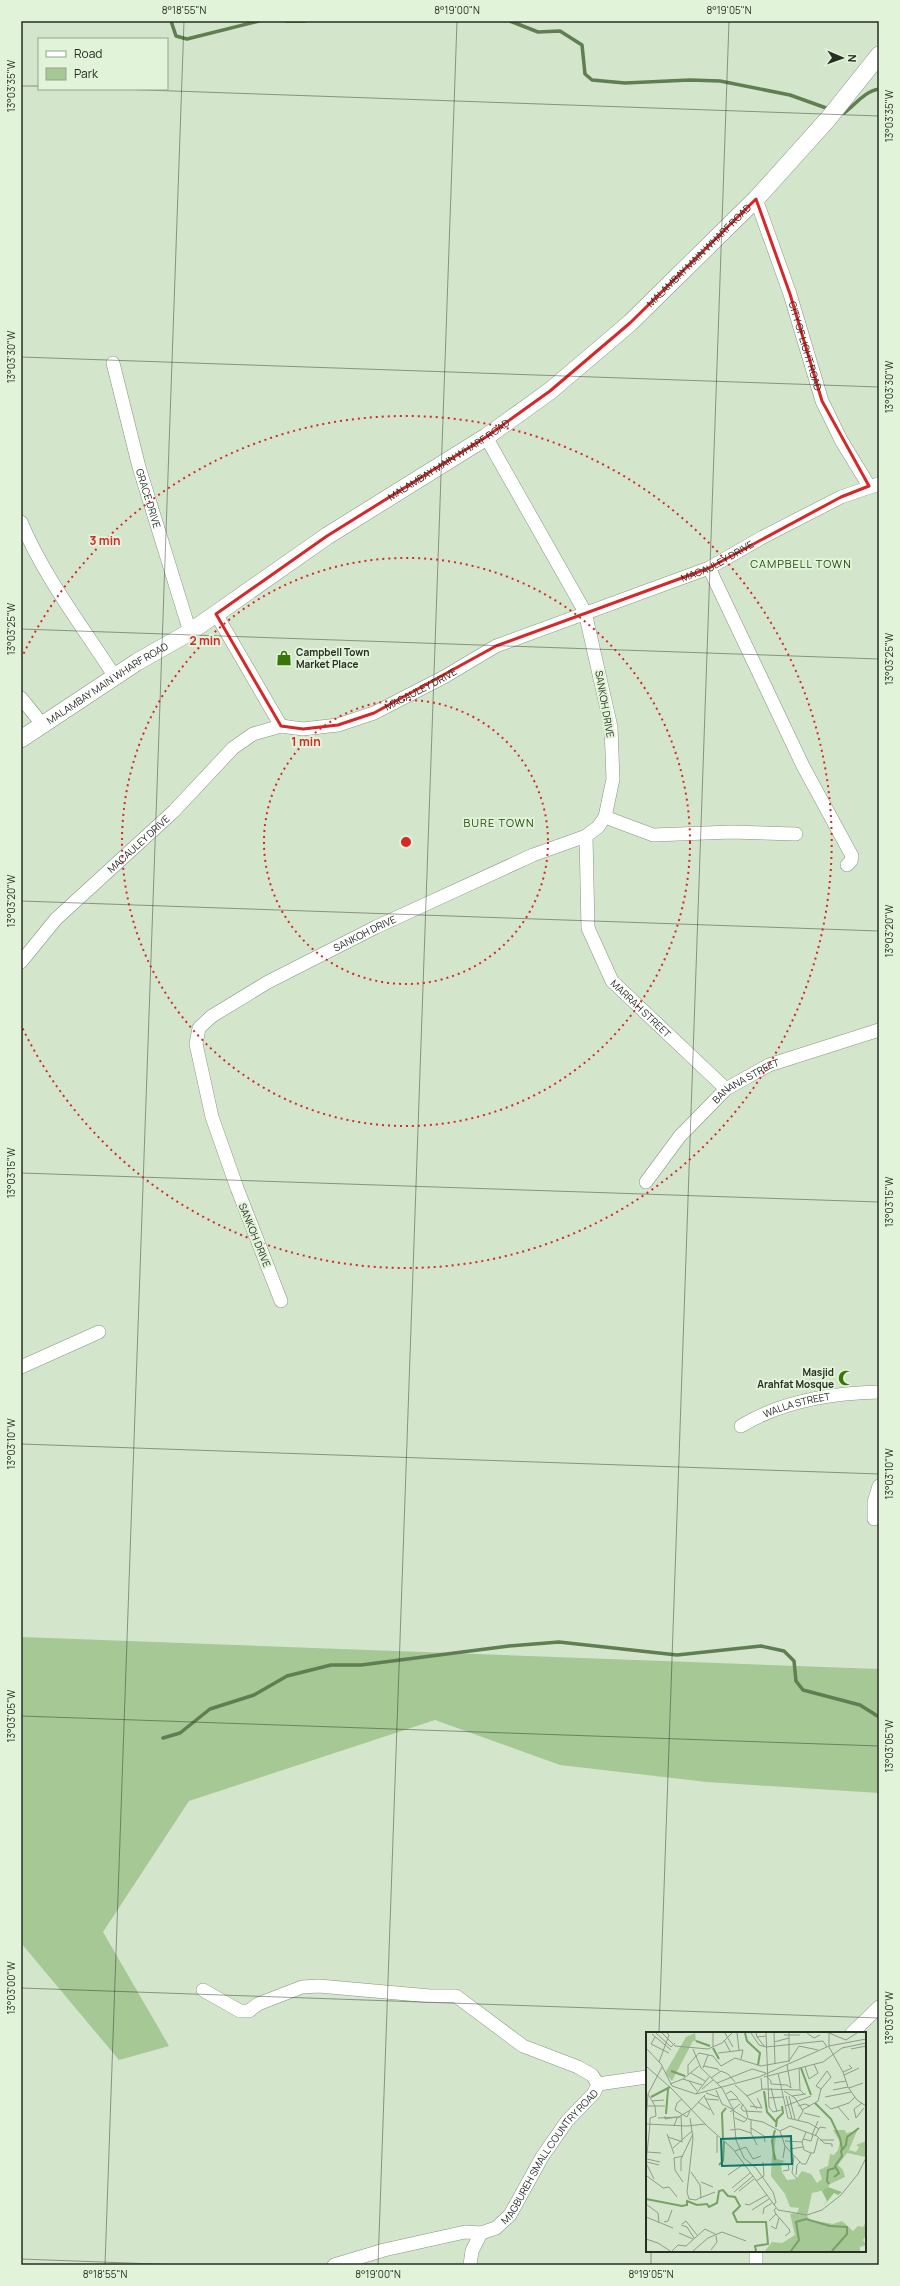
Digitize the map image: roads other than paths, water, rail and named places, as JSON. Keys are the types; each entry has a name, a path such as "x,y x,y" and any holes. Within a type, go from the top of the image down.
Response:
{"street":[{"name":"MALAMBAY MAIN WHARF ROAD","path":"21,739 138,662 190,632 327,536 486,437 550,391 624,327 756,199 832,114 879,55"},
{"name":"CITY OF LIGHT ROAD","path":"756,199 790,294 822,401 841,440 874,485"},
{"name":"GRACE DRIVE","path":"113,363 139,467 190,632"},
{"name":"SANKOH DRIVE","path":"281,1301 236,1188 212,1116 196,1044 199,1028 212,1016 268,982 376,927 533,855 586,836 598,827 605,817 613,779 611,727 586,612 486,437"},
{"name":"MACAULEY DRIVE","path":"21,962 56,919 174,811 233,748 253,734 281,726 303,729 338,725 374,713 444,677 496,646 709,568 763,537 842,497 874,485"},
{"path":"21,522 28,539 51,578 115,677"},
{"path":"709,568 803,766 852,856 851,861 847,865"},
{"path":"216,614 281,726"},
{"path":"21,698 42,724"},
{"path":"605,817 653,835 732,832 796,834"},
{"name":"MARRAH STREET","path":"586,836 588,928 612,981 726,1089"},
{"name":"BANANA STREET","path":"646,1182 680,1136 726,1089 769,1065 879,1030"},
{"path":"21,1367 99,1332"},
{"name":"WALLA STREET","path":"741,1426 760,1414 790,1404 858,1392 879,1392"},
{"path":"874,1519 874,1502 879,1486"},
{"path":"203,1990 240,2011 249,2011 258,2004 302,1988 319,1986 430,1996 456,1996 523,2046 578,2067 592,2075 598,2084"},
{"path":"853,2032 879,2008"},
{"name":"MAGBUREH SMALL COUNTRY ROAD","path":"334,2265 384,2250 465,2232 480,2233 496,2228 510,2215 542,2158 567,2121 594,2093 598,2084 646,2078"},
{"path":"470,2265 472,2251 480,2233"},
{"path":"756,2252 756,2265"}],"waterway":[{"path":"171,21 176,36 187,39 259,21"},
{"path":"286,21 305,21"},
{"path":"510,21 538,32 560,31 582,45 585,74 592,80 625,83 690,80 720,81 790,95 829,109"},
{"path":"841,112 844,113 869,92 879,89"},
{"path":"163,1738 180,1733 210,1709 254,1695 287,1676 331,1665 361,1665 509,1646 559,1642 677,1655 761,1646 784,1651 794,1661 796,1681 803,1690 860,1705 879,1717"}],"place":[{"name":"Campbell Town Market Place","path":"284,658"},
{"name":"Masjid Arahfat Mosque","path":"846,1378"}],"district":[{"name":"CAMPBELL TOWN","path":"801,564"},
{"name":"BURE TOWN","path":"499,823"}]}
